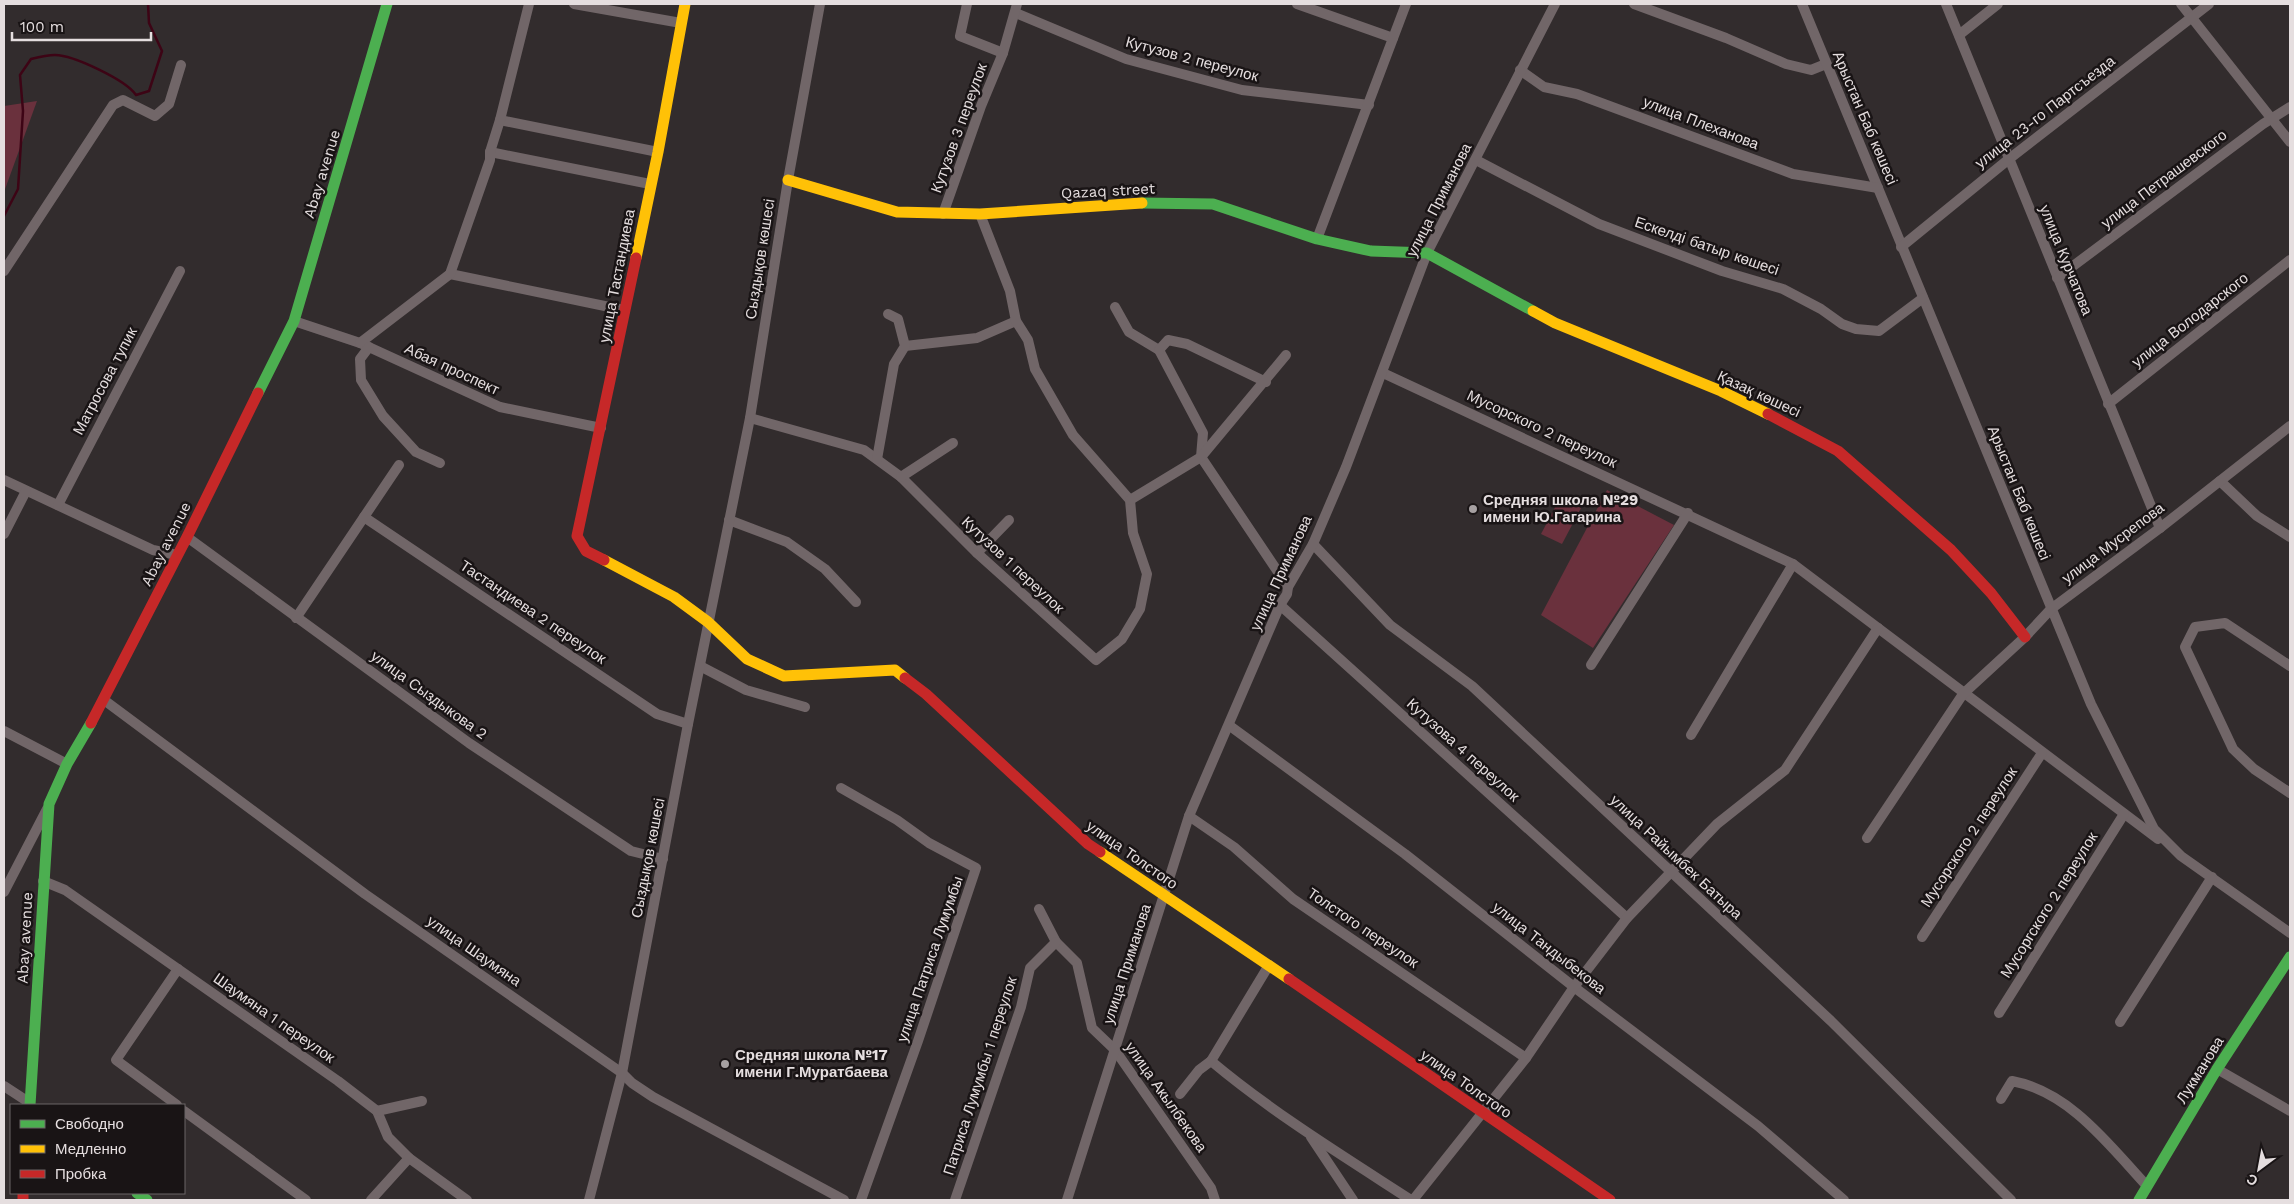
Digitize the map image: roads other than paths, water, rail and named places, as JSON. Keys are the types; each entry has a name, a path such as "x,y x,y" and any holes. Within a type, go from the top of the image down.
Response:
{"street":[{"name":"Abay avenue","path":"30,1104 49,804 67,764 104,700 176,555 187,538 294,321 387,4"},
{"path":"440,463 416,452 384,416 361,380 360,359 364,345 450,274 490,160 490,152 500,120 529,4"},
{"path":"574,4 681,24"},
{"name":"улица Тастандиева","path":"586,551 577,536 602,428 624,310 658,152 685,4"},
{"name":"Сыздықов көшесі","path":"589,1200 622,1073 688,724 750,418 788,180 820,4"},
{"name":"Кутузов 3 переулок","path":"967,4 960,36 1003,52"},
{"path":"1297,4 1393,38"},
{"path":"1317,239 1406,4"},
{"name":"улица Приманова","path":"1067,1200 1189,816 1230,726 1280,605 1288,594 1288,586 1313,544 1383,373 1427,253 1555,4"},
{"path":"1634,4 1726,38 1786,64 1811,70 1826,64"},
{"name":"Арыстан Баб көшесі","path":"1802,4 2050,609 2091,704 2154,829 2181,856 2290,934"},
{"name":"улица Курчатова","path":"1946,4 2160,528"},
{"path":"1958,35 1998,4"},
{"path":"2181,4 2290,142"},
{"name":"улица 23-го Партсъезда","path":"1901,247 2009,159 2210,4"},
{"name":"Кутузов 3 переулок","path":"943,214 981,106 1003,52 1016,8"},
{"name":"Кутузов 2 переулок","path":"1016,8 1126,59 1242,90 1368,105"},
{"path":"4,271 113,105 124,100 155,116 169,104 181,65"},
{"name":"улица Плеханова","path":"1520,70 1544,88 1577,94 1794,174 1878,188"},
{"name":"улица Петрашевского","path":"2057,278 2263,124 2290,107"},
{"path":"500,120 658,152"},
{"path":"490,152 650,184"},
{"name":"Ескелді батыр көшесі","path":"1476,160 1599,224 1722,271 1783,289 1820,309 1842,324 1856,329 1879,331 1923,298"},
{"name":"Qazaq street","path":"788,180 897,212 980,214 1130,203 1213,204 1317,239 1371,251 1427,253"},
{"path":"980,214 1010,291 1016,321 1028,340 1035,369 1073,435 1130,500 1201,457 1286,356"},
{"name":"Қазақ көшесі","path":"1427,253 1555,323 1721,391 1782,420 1838,451 1951,550 1991,593 2025,637"},
{"name":"улица Володарского","path":"2108,404 2290,260"},
{"name":"Матросова тупик","path":"58,505 180,271"},
{"path":"450,274 624,310"},
{"path":"1115,307 1129,332 1159,350 1203,433 1201,457 1288,586"},
{"path":"877,459 894,364 905,346 898,319 888,314"},
{"name":"Абая проспект","path":"294,321 364,345 500,407 602,428"},
{"path":"905,346 977,338 1016,321"},
{"path":"1159,350 1168,340 1187,344 1266,382"},
{"name":"Мусорского 2 переулок","path":"1383,373 1793,564 1963,694 2181,856"},
{"name":"Кутузов 1 переулок","path":"750,418 864,450 877,459 901,476 977,553 1096,660 1122,639 1140,609 1147,574 1133,533 1130,500"},
{"name":"улица Мусрепова","path":"1963,694 2025,637 2050,609 2160,528 2290,426"},
{"path":"901,476 954,443"},
{"path":"296,618 399,465"},
{"path":"4,480 154,550 176,555"},
{"path":"2220,480 2257,516 2290,537"},
{"path":"4,534 26,491"},
{"path":"1591,665 1688,514"},
{"name":"Тастандиева 2 переулок","path":"364,518 657,714 688,724"},
{"path":"729,520 787,542 825,569 856,602"},
{"path":"977,553 1009,520"},
{"name":"улица Сыздыкова 2","path":"187,538 469,743 631,851 663,859"},
{"name":"улица Райымбек Батыра","path":"1313,544 1390,625 1472,686 1670,873 1865,1053 2011,1200"},
{"name":"улица Толстого","path":"586,551 674,596 708,622 747,659 784,676 895,670 926,694 1088,844 1610,1200"},
{"path":"1691,735 1793,564"},
{"name":"Кутузова 4 переулок","path":"1280,605 1627,918"},
{"path":"2290,666 2225,623 2196,627 2185,647 2233,749 2254,769 2290,793"},
{"path":"1211,1061 1230,1077 1308,1132 1412,1200 1483,1114 1526,1058 1574,987 1627,918 1717,824 1785,770 1878,628"},
{"path":"700,666 746,690 805,707"},
{"path":"1867,838 1963,694"},
{"name":"улица Шаумяна","path":"104,700 366,894 622,1073 632,1083 653,1097 844,1200"},
{"name":"улица Тандыбекова","path":"1230,726 1405,854 1574,987 1758,1126 1844,1200"},
{"path":"4,731 67,764"},
{"name":"Мусорского 2 переулок","path":"1922,938 2042,753"},
{"name":"улица Патриса Лумумбы","path":"841,788 897,820 930,843 976,868 861,1200"},
{"path":"4,892 49,804"},
{"name":"Мусоргского 2 переулок","path":"1998,1013 2124,814"},
{"name":"Толстого переулок","path":"1189,816 1234,847 1293,899 1526,1058"},
{"path":"2120,1022 2212,877"},
{"name":"Шаумяна 1 переулок","path":"43,882 65,890 377,1110"},
{"name":"улица Акылбекова","path":"1039,909 1056,942 1077,962 1092,1028 1115,1050 1211,1188 1215,1200"},
{"name":"Патриса Лумумбы 1 переулок","path":"955,1200 1008,1046 1030,968 1056,942"},
{"name":"Лукманова","path":"2139,1200 2217,1069 2290,957"},
{"path":"1180,1094 1199,1070 1211,1061 1268,965"},
{"path":"176,1104 116,1060 178,969"},
{"path":"2217,1069 2290,1111"},
{"path":"2001,1099 2012,1081 2029,1084 2079,1113 2147,1186"},
{"path":"4,1086 30,1104"},
{"path":"422,1101 377,1110 388,1137 409,1158 467,1200"},
{"path":"185,1111 306,1200"},
{"path":"1308,1132 1353,1200"},
{"path":"1334,1172 1344,1156"},
{"path":"371,1200 409,1158"}],"waterway":[{"path":"4,216 18,189 23,111 20,75 31,59 55,55 74,59 98,69 122,82 136,95 149,91 162,51 149,23 148,4"}],"place":[{"name":"Средняя школа №29 имени Ю.Гагарина","path":"1473,509"},
{"name":"Средняя школа №17 имени Г.Муратбаева","path":"725,1064"}]}
